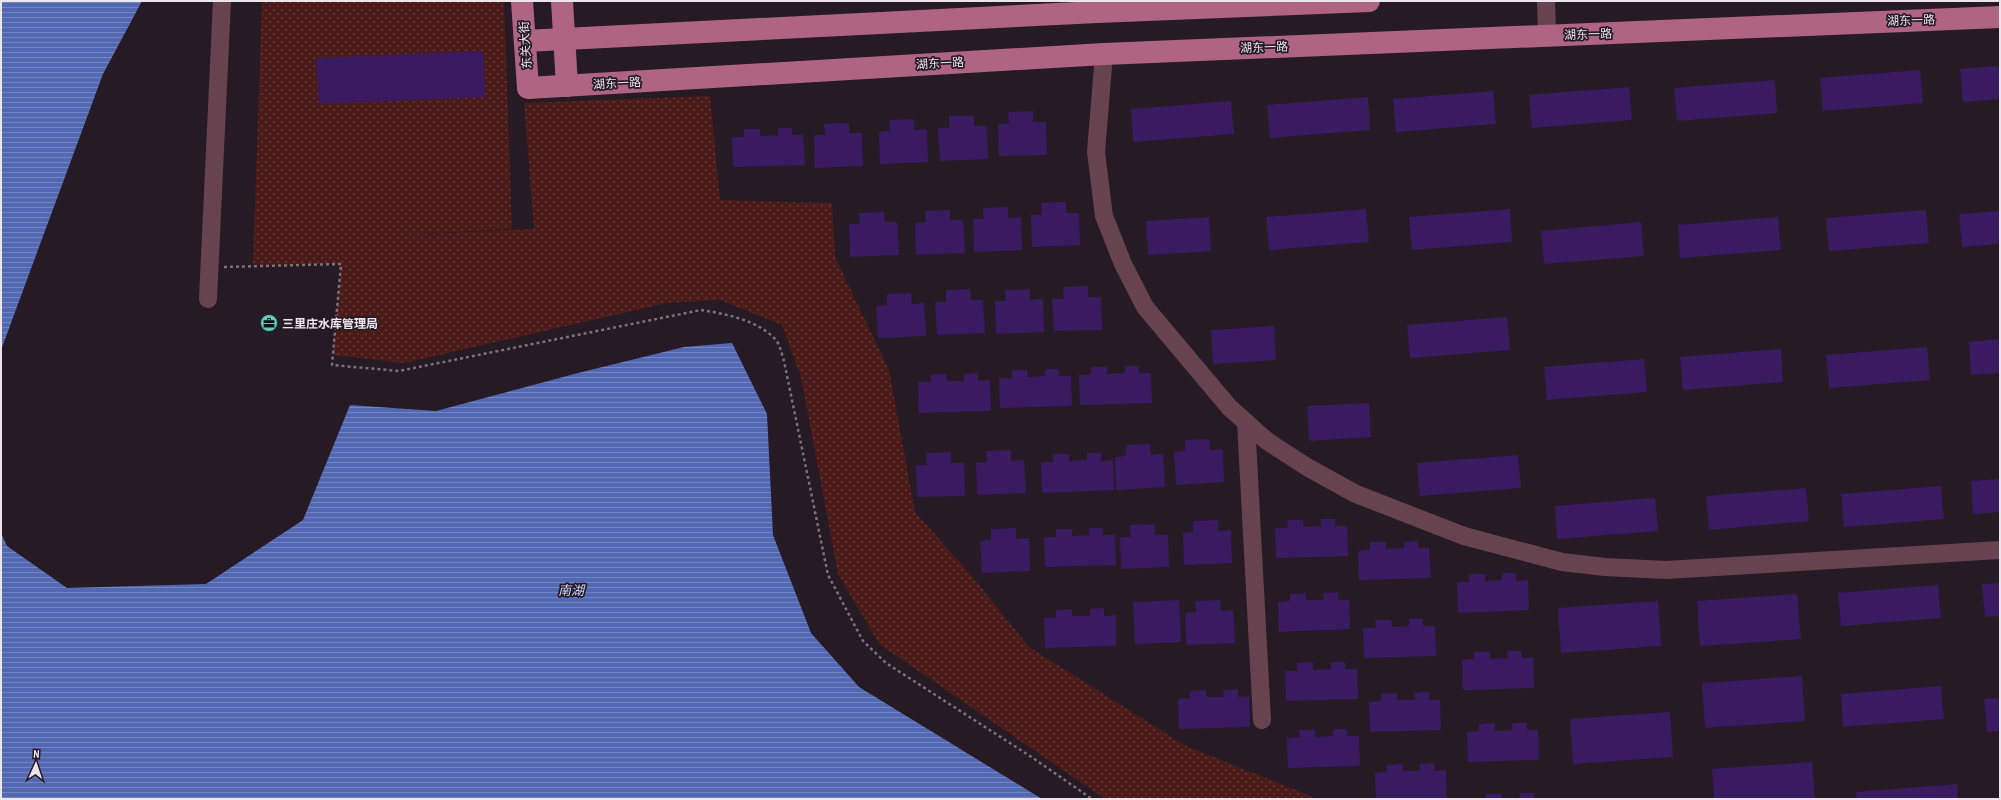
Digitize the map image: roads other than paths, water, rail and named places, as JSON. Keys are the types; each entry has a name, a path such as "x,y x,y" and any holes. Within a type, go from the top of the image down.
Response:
{"main road":[{"name":"东关大街","path":"522,1 528,88"},
{"path":"562,1 567,86"},
{"path":"525,41 1081,12 1369,1"},
{"name":"湖东一路","path":"528,88 1104,54 2000,17"}],"street":[{"path":"208,298 222,1"},
{"path":"1546,1 1547,36"},
{"path":"1104,54 1096,152 1104,216 1120,257 1145,307 1229,407 1267,441 1307,467 1356,494 1464,536 1562,562 1605,567 1666,570 2000,550"},
{"path":"1246,422 1262,720"}],"water":[{"path":"1,1 142,1 103,74 1,350"},
{"name":"南湖","path":"732,343 767,414 773,535 811,633 859,687 1042,799 1,799 1,533 7,546 67,588 206,584 303,520 350,405 436,411 578,373 684,347"}],"place":[{"name":"三里庄水库管理局","path":"269,323"}]}
